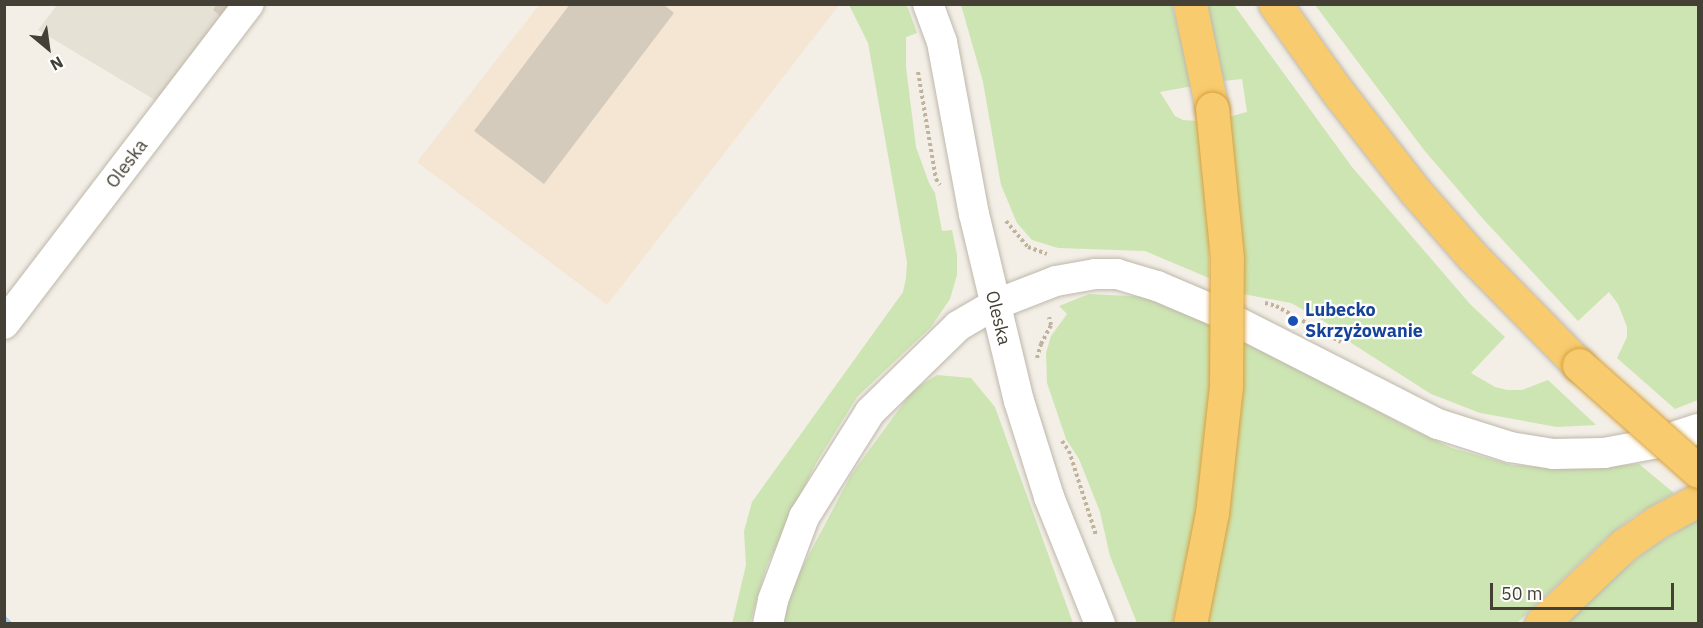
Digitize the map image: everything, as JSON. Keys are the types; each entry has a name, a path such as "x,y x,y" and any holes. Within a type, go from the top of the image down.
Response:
{"highway":[{"path":"1190,4 1212,108 1227,258 1226,387 1212,513 1190,624"},
{"path":"1275,4 1337,91 1415,191 1472,256 1579,365 1698,471"},
{"path":"1541,624 1624,545 1657,522 1698,500"}],"street":[{"name":"Oleska","path":"4,324 249,4"},
{"name":"Oleska","path":"928,4 942,42 994,305 1019,401 1049,497 1100,624"},
{"path":"768,624 773,600 804,518 870,412 958,326 994,305 1056,280 1095,274 1116,274 1157,286 1216,311 1438,424 1510,447 1553,454 1604,453 1652,444 1698,429"}],"path":[{"path":"1004,219 1028,247 1056,255"},
{"path":"1254,300 1276,306 1344,344"},
{"path":"1036,362 1041,344 1052,325 1049,317"},
{"path":"1057,434 1068,452 1097,538"}],"shaded area":[{"path":"57,5 236,5 160,103 38,30"},
{"path":"539,5 839,5 607,305 417,162"}],"green space":[{"path":"849,5 906,5 908,8 917,33 906,37 906,67 916,147 935,193 942,231 952,230 957,255 957,275 950,299 931,327 857,397 816,463 767,565 750,623 732,624 746,565 744,531 752,502 903,292 906,278 907,262 868,43"},
{"path":"961,5 1172,5 1193,86 1160,92 1175,116 1183,120 1198,121 1209,224 1209,278 1145,251 1058,248 1032,240 1017,223 1001,185 983,82"},
{"path":"1206,5 1234,5 1352,167 1470,304 1505,337 1471,373 1495,387 1507,390 1522,390 1548,380 1596,425 1557,427 1480,413 1431,394 1334,332 1327,323 1291,303 1243,294 1241,226 1228,117 1247,112 1242,79 1223,81"},
{"path":"1315,5 1698,5 1698,400 1675,409 1617,358 1627,337 1627,327 1618,304 1609,292 1578,321 1484,220 1424,150"},
{"path":"1089,294 1150,297 1214,322 1205,478 1172,623 1137,623 1110,556 1100,512 1079,459 1066,439 1047,383 1046,353 1051,336 1067,314 1059,306"},
{"path":"1244,340 1411,429 1452,448 1512,465 1563,469 1639,464 1674,493 1634,516 1606,538 1517,623 1207,624 1233,481"},
{"path":"937,375 971,378 995,407 1073,623 783,624 793,585 851,475 913,390"},
{"path":"1698,519 1698,623 1563,624 1616,575 1652,547"}],"building":[{"path":"217,4 234,4 223,18 213,10"},
{"path":"570,4 663,4 674,13 544,184 474,131"}],"waterway":[{"path":"4,620 8,624"}],"place":[{"name":"Lubecko Skrzyżowanie","path":"1293,321"}]}
